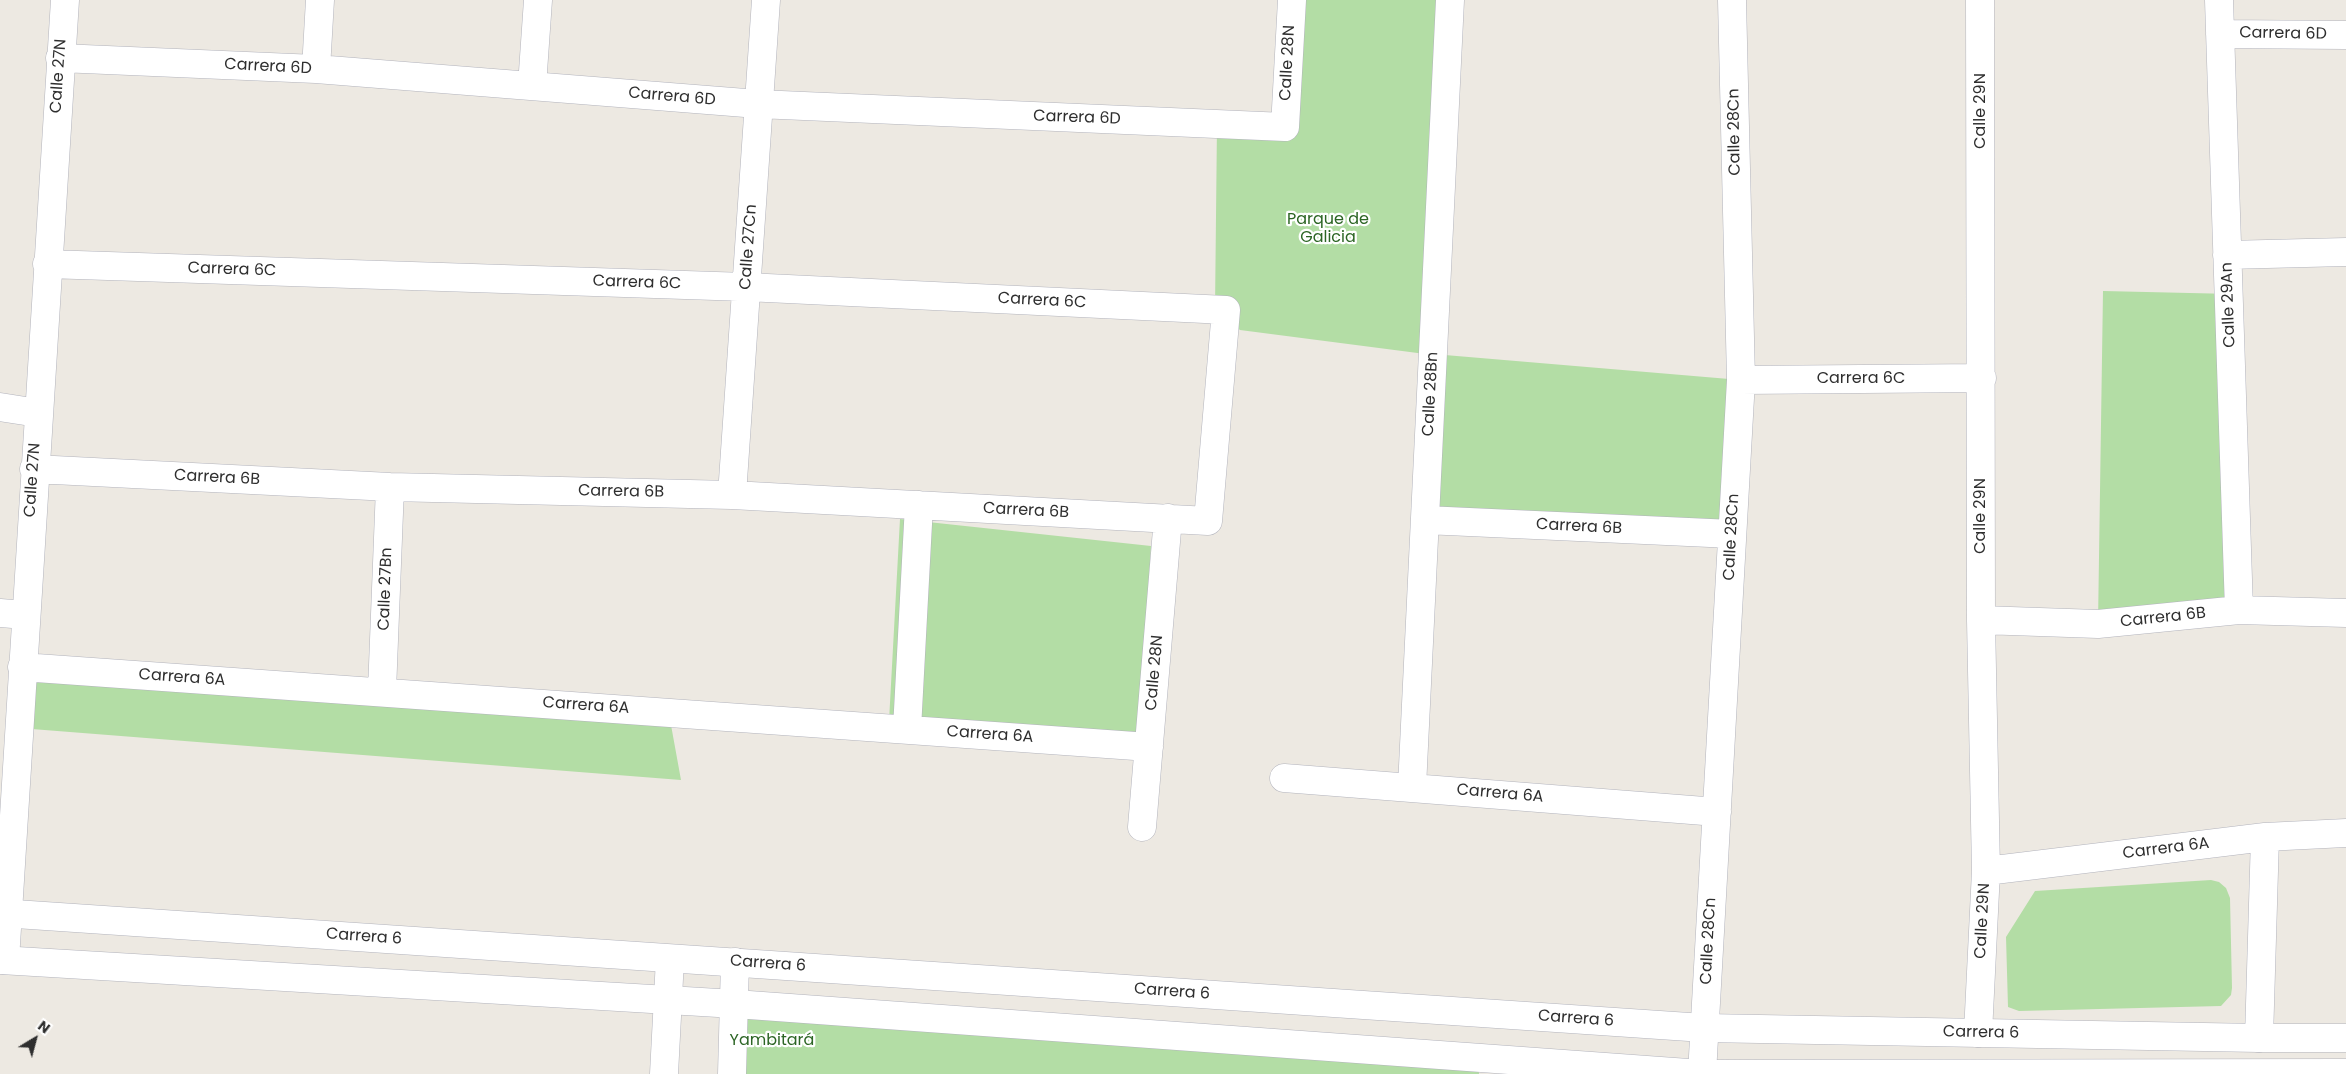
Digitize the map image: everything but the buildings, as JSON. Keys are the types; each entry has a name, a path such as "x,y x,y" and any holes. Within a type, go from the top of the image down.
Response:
{"street":[{"name":"Calle 27N","path":"2,960 22,667 12,614 34,469 65,0"},
{"path":"316,69 320,0"},
{"path":"532,86 538,0"},
{"name":"Calle 27Cn","path":"732,495 766,0"},
{"name":"Calle 28N","path":"1285,127 1292,0"},
{"name":"Calle 28Bn","path":"1412,787 1450,0"},
{"name":"Calle 28Cn","path":"1702,1074 1741,380 1732,0"},
{"name":"Calle 29N","path":"1978,1033 1986,871 1981,620 1980,0"},
{"name":"Calle 29An","path":"2219,0 2239,610"},
{"name":"Carrera 6D","path":"2220,34 2346,35"},
{"name":"Carrera 6D","path":"60,58 316,69 758,104 1285,127"},
{"path":"2227,255 2346,252"},
{"name":"Carrera 6C","path":"47,264 746,287 1226,310 1208,520"},
{"name":"Carrera 6C","path":"1741,380 1982,378"},
{"path":"0,407 38,413"},
{"name":"Carrera 6B","path":"34,469 390,487 732,495 1208,520"},
{"name":"Calle 27Bn","path":"382,691 390,487"},
{"path":"907,729 919,505"},
{"name":"Calle 28N","path":"1142,827 1168,518"},
{"name":"Carrera 6B","path":"1425,520 1732,534"},
{"name":"Carrera 6B","path":"1981,620 2098,624 2239,610 2346,613"},
{"name":"Carrera 6A","path":"22,667 382,691 1149,747"},
{"name":"Carrera 6A","path":"1284,778 1717,812"},
{"name":"Carrera 6A","path":"1986,871 2265,837 2346,834"},
{"path":"2259,1038 2265,837"},
{"name":"Carrera 6","path":"4,913 1704,1028 2346,1038"},
{"path":"664,1074 670,959"},
{"path":"2,960 141,966 735,1004 1478,1066 1702,1074 2346,1074"},
{"path":"732,1074 735,962"}],"green space":[{"name":"Parque de Galicia","path":"1292,0 1450,0 1433,354 1741,380 1732,534 1425,520 1433,355 1240,330 1215,309 1217,124 1285,126"},
{"path":"2103,291 2233,294 2239,610 2098,624"},
{"path":"900,519 1151,546 1140,747 889,721"},
{"path":"23,656 667,703 681,780 19,728"},
{"path":"2211,880 2219,882 2226,888 2230,898 2232,988 2231,995 2221,1006 2019,1011 2008,1007 2006,937 2035,891"},
{"name":"Yambitará","path":"735,1004 1478,1058 1479,1074 733,1074"}]}
